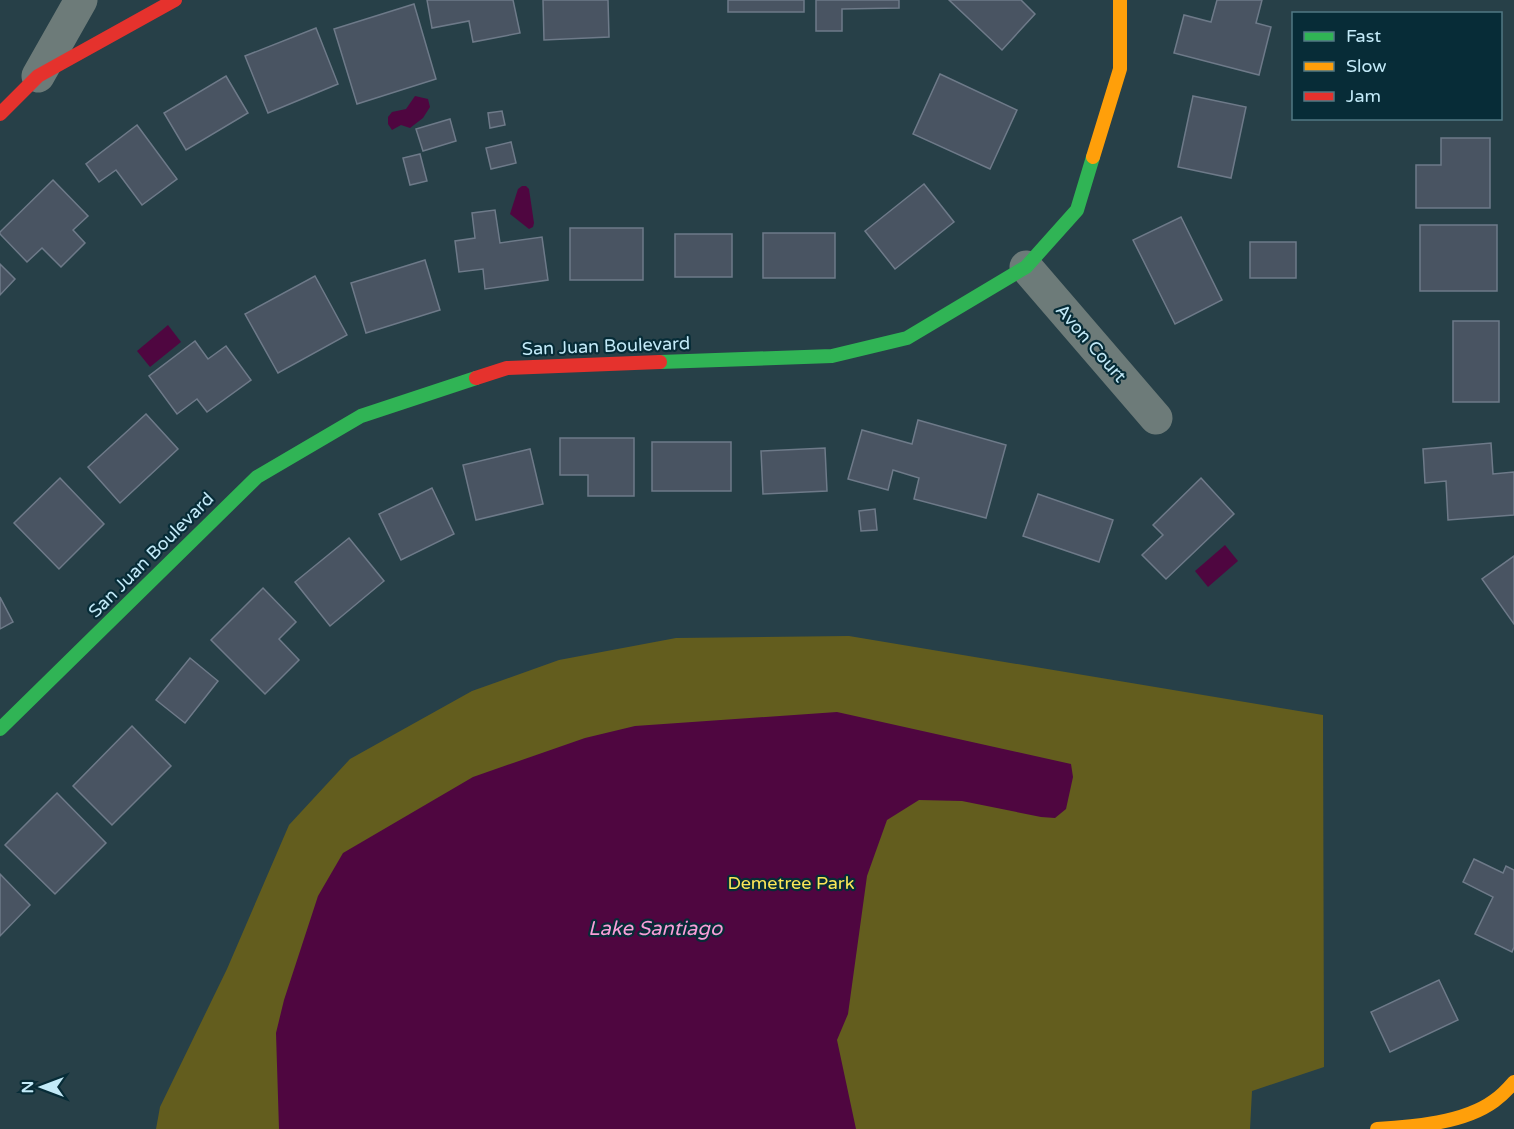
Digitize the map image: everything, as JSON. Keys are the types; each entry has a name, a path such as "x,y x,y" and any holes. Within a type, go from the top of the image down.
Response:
{"street":[{"path":"39,76 81,0"},
{"path":"0,114 39,76 175,0"},
{"name":"San Juan Boulevard","path":"0,729 256,477 361,416 507,368 832,356 907,338 1026,267 1077,210 1120,69 1120,0"},
{"name":"Avon Court","path":"1026,267 1156,418"},
{"path":"1377,1129 1401,1128 1452,1120 1492,1103 1514,1082"}],"green space":[{"name":"Demetree Park","path":"849,636 1323,715 1324,1067 1252,1091 1250,1129 156,1129 160,1107 227,969 289,825 350,759 472,691 559,660 676,638"}],"water":[{"path":"415,96 428,99 430,107 423,118 410,128 401,125 392,130 388,124 388,117 392,112 406,109"},
{"path":"522,186 529,189 534,223 529,229 510,214 518,189"},
{"path":"168,325 181,342 150,367 137,351"},
{"path":"1225,545 1238,561 1208,587 1195,571"},
{"name":"Lake Santiago","path":"837,712 1071,764 1073,777 1066,809 1055,818 962,801 919,800 887,820 867,876 848,1014 837,1040 856,1129 279,1129 276,1033 284,1000 318,896 343,853 473,777 585,738 635,726"}],"building":[{"path":"427,0 513,0 520,33 473,42 469,21 432,28"},
{"path":"543,0 608,0 609,37 544,40"},
{"path":"728,0 804,0 804,12 728,12"},
{"path":"816,0 899,0 899,8 842,9 842,31 816,31"},
{"path":"949,0 1021,0 1035,14 1002,50"},
{"path":"1217,0 1262,0 1256,23 1271,27 1259,75 1174,53 1184,15 1211,22"},
{"path":"414,4 436,79 357,104 334,29"},
{"path":"316,28 338,84 268,113 245,56"},
{"path":"940,74 1017,110 990,169 913,134"},
{"path":"226,76 248,113 186,150 164,113"},
{"path":"1193,96 1246,107 1231,178 1178,167"},
{"path":"502,111 505,125 490,128 488,113"},
{"path":"450,119 456,141 423,151 416,129"},
{"path":"137,125 177,179 142,205 116,170 99,182 86,164"},
{"path":"1441,138 1490,138 1490,208 1416,208 1416,165 1441,165"},
{"path":"511,142 516,163 491,169 486,148"},
{"path":"420,154 427,181 410,185 403,158"},
{"path":"53,180 88,216 73,230 85,243 61,267 42,248 27,262 0,234"},
{"path":"924,184 954,222 895,269 865,231"},
{"path":"495,210 500,243 542,237 548,280 485,289 483,269 459,272 455,241 475,238 472,213"},
{"path":"1181,217 1222,300 1175,324 1133,240"},
{"path":"1420,225 1497,225 1497,291 1420,291"},
{"path":"570,228 643,228 643,280 570,280"},
{"path":"763,233 835,233 835,278 763,278"},
{"path":"675,234 732,234 732,277 675,277"},
{"path":"1250,242 1296,242 1296,278 1250,278"},
{"path":"425,260 440,310 366,333 351,283"},
{"path":"0,264 15,279 0,295"},
{"path":"315,276 347,335 278,373 245,314"},
{"path":"1453,321 1499,321 1499,402 1453,402"},
{"path":"195,341 208,359 226,346 251,380 207,412 197,399 177,414 149,376"},
{"path":"146,414 178,449 120,503 88,467"},
{"path":"918,420 1006,445 986,518 914,499 919,478 893,470 888,490 848,479 862,430 912,444"},
{"path":"560,438 634,438 634,496 588,496 588,475 560,475"},
{"path":"652,442 731,442 731,491 652,491"},
{"path":"1491,443 1493,474 1514,472 1514,515 1448,520 1446,481 1425,483 1423,449"},
{"path":"825,448 827,491 763,494 761,451"},
{"path":"530,449 543,504 476,520 463,465"},
{"path":"60,478 104,524 59,569 14,523"},
{"path":"1201,478 1234,514 1166,579 1142,555 1163,535 1153,525"},
{"path":"432,488 454,534 401,560 379,514"},
{"path":"1038,494 1113,520 1099,562 1023,536"},
{"path":"875,509 877,530 861,531 859,511"},
{"path":"349,538 384,581 330,626 295,582"},
{"path":"1514,556 1514,624 1482,579"},
{"path":"263,588 296,622 279,639 299,660 265,694 211,640"},
{"path":"0,597 13,622 0,629"},
{"path":"190,658 218,681 185,723 156,700"},
{"path":"132,726 171,766 112,825 73,786"},
{"path":"57,793 106,843 55,894 5,845"},
{"path":"1474,859 1503,873 1506,866 1514,870 1514,947 1512,952 1475,934 1493,897 1463,882"},
{"path":"0,874 30,905 0,936"},
{"path":"1439,980 1458,1020 1390,1052 1371,1012"}],"traffic: fast":[{"path":"660,362 832,356 907,338 1026,267 1077,210 1093,157"},
{"path":"0,729 257,477 361,416 476,378"}],"traffic: slow":[{"path":"1093,157 1120,69 1120,0"},
{"path":"1377,1129 1422,1125 1468,1114 1494,1101 1514,1082"}],"traffic: jam":[{"path":"0,114 38,76 175,0"},
{"path":"476,378 507,368 660,362"}]}
